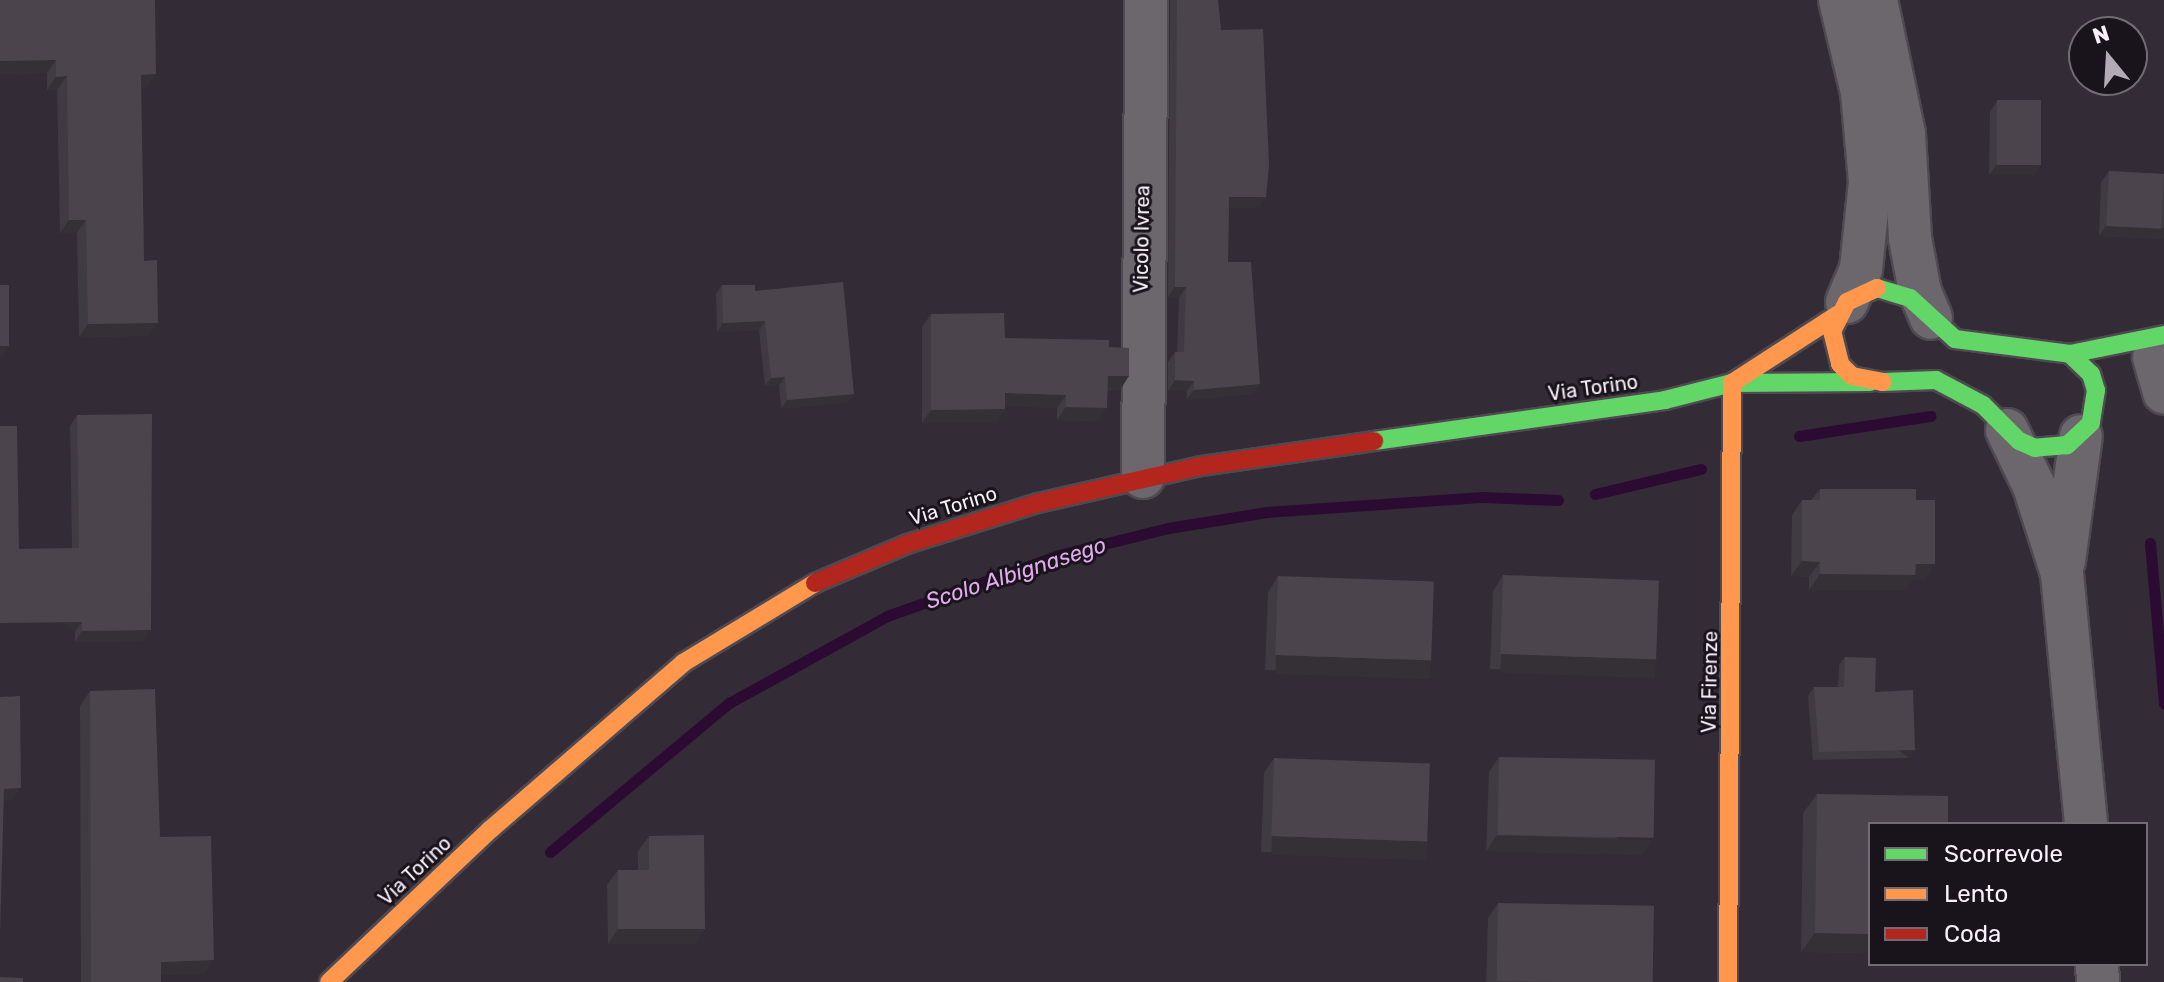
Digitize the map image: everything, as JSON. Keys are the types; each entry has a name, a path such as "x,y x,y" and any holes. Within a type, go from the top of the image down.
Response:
{"street":[{"name":"Vicolo Ivrea","path":"1143,477 1146,0"},
{"path":"1840,0 1862,92 1870,182 1861,269 1832,331 1840,364 1852,376 1870,382"},
{"path":"1876,0 1904,134 1910,238 1931,318"},
{"name":"Via Torino","path":"1732,383 1842,308 1877,288 1895,290 1955,339 1973,345 2070,354"},
{"path":"2070,354 2156,361"},
{"path":"2062,574 2089,421 2091,374 2070,354"},
{"name":"Via Torino","path":"329,982 501,820 695,656 806,587 907,544 1038,503 1143,477 1665,400 1732,383 1936,380 1983,405 2007,430 2035,448 2067,445 2089,421"},
{"name":"Via Firenze","path":"1728,982 1732,383"},
{"path":"2089,421 2115,388"},
{"path":"2007,430 2034,486 2062,574 2086,822"}],"building":[{"path":"0,0 155,0 156,74 141,75 144,261 157,260 158,323 88,324 86,220 69,220 67,76 56,77 56,60 0,61"},
{"path":"1177,0 1218,0 1221,30 1263,29 1269,165 1266,197 1229,197 1228,262 1251,262 1260,384 1194,390 1194,381 1175,380 1175,352 1184,352 1186,287 1175,287"},
{"path":"1997,100 2041,100 2041,165 1997,165"},
{"path":"2109,171 2164,174 2161,229 2106,226"},
{"path":"843,282 854,394 787,400 785,377 771,378 765,321 723,323 722,285 755,285 755,291"},
{"path":"0,285 9,285 9,346 0,346"},
{"path":"1004,313 1005,338 1109,340 1109,347 1129,348 1129,376 1108,376 1107,408 1066,407 1066,395 1005,393 1005,409 931,410 931,314"},
{"path":"152,414 151,630 82,631 82,622 0,623 0,426 17,426 19,549 79,548 77,415"},
{"path":"1820,489 1916,489 1916,500 1935,500 1935,564 1916,564 1915,575 1820,574 1820,562 1802,561 1802,500 1820,500"},
{"path":"1503,575 1659,580 1656,659 1500,654"},
{"path":"1278,576 1434,581 1431,660 1275,655"},
{"path":"1845,657 1876,658 1875,692 1913,690 1915,750 1819,752 1814,687 1844,687"},
{"path":"155,689 160,837 211,836 214,960 161,962 161,982 91,982 90,691"},
{"path":"20,696 21,788 4,789 0,935 0,697"},
{"path":"1499,757 1655,760 1654,838 1498,835"},
{"path":"1274,758 1430,763 1427,841 1271,836"},
{"path":"1817,794 1948,796 1948,822 1868,822 1868,934 1815,933"},
{"path":"704,835 705,929 618,929 618,870 649,870 649,836"},
{"path":"1498,903 1654,906 1653,982 1497,981"},
{"path":"0,977 23,978 23,982 0,982"}],"waterway":[{"name":"Scolo Albignasego","path":"1799,436 1930,416"},
{"name":"Scolo Albignasego","path":"1595,494 1701,469"},
{"name":"Scolo Albignasego","path":"550,852 729,703 887,616 1059,555 1168,528 1267,512 1483,497 1558,500"},
{"name":"Scolo Albignasego","path":"2150,543 2164,703"}],"traffic: fast":[{"path":"1877,288 1910,298 1955,339 2070,354 2091,374 2096,390 2091,423 2067,445 2035,448 2019,441 1983,405 1936,380 1882,382"},
{"path":"2070,354 2164,335"},
{"path":"1374,441 1665,400 1732,383 1870,382"}],"traffic: slow":[{"path":"1877,288 1847,302 1832,331 1840,364 1852,376 1882,382"},
{"path":"1732,383 1837,315"},
{"path":"1728,982 1732,383"},
{"path":"329,982 491,829 683,663 815,583"}],"traffic: jam":[{"path":"815,583 907,544 1038,503 1201,466 1374,441"}]}
